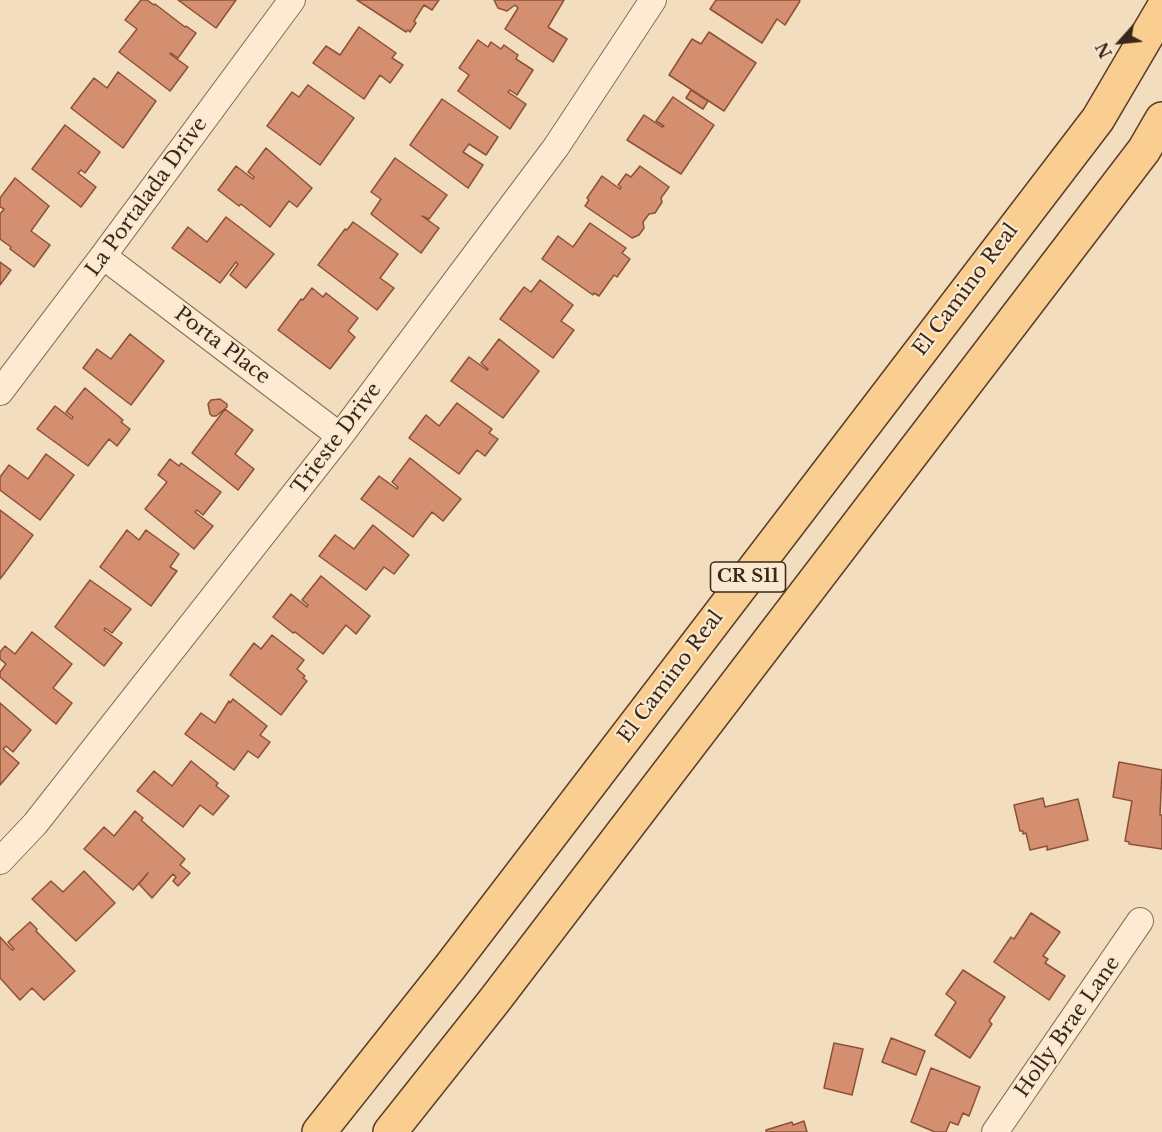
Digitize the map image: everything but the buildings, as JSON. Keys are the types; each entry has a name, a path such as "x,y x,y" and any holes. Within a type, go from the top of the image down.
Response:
{"main road":[{"name":"El Camino Real","path":"319,1132 450,967 1098,119 1162,10"},
{"name":"CR S11","path":"390,1132 508,982 1144,150 1162,119"}],"street":[{"name":"La Portalada Drive","path":"0,392 292,0"},
{"name":"Trieste Drive","path":"0,861 43,814 340,436 556,147 653,0"},
{"name":"Porta Place","path":"103,256 340,436"},
{"name":"Holly Brae Lane","path":"995,1132 1140,921"}]}
